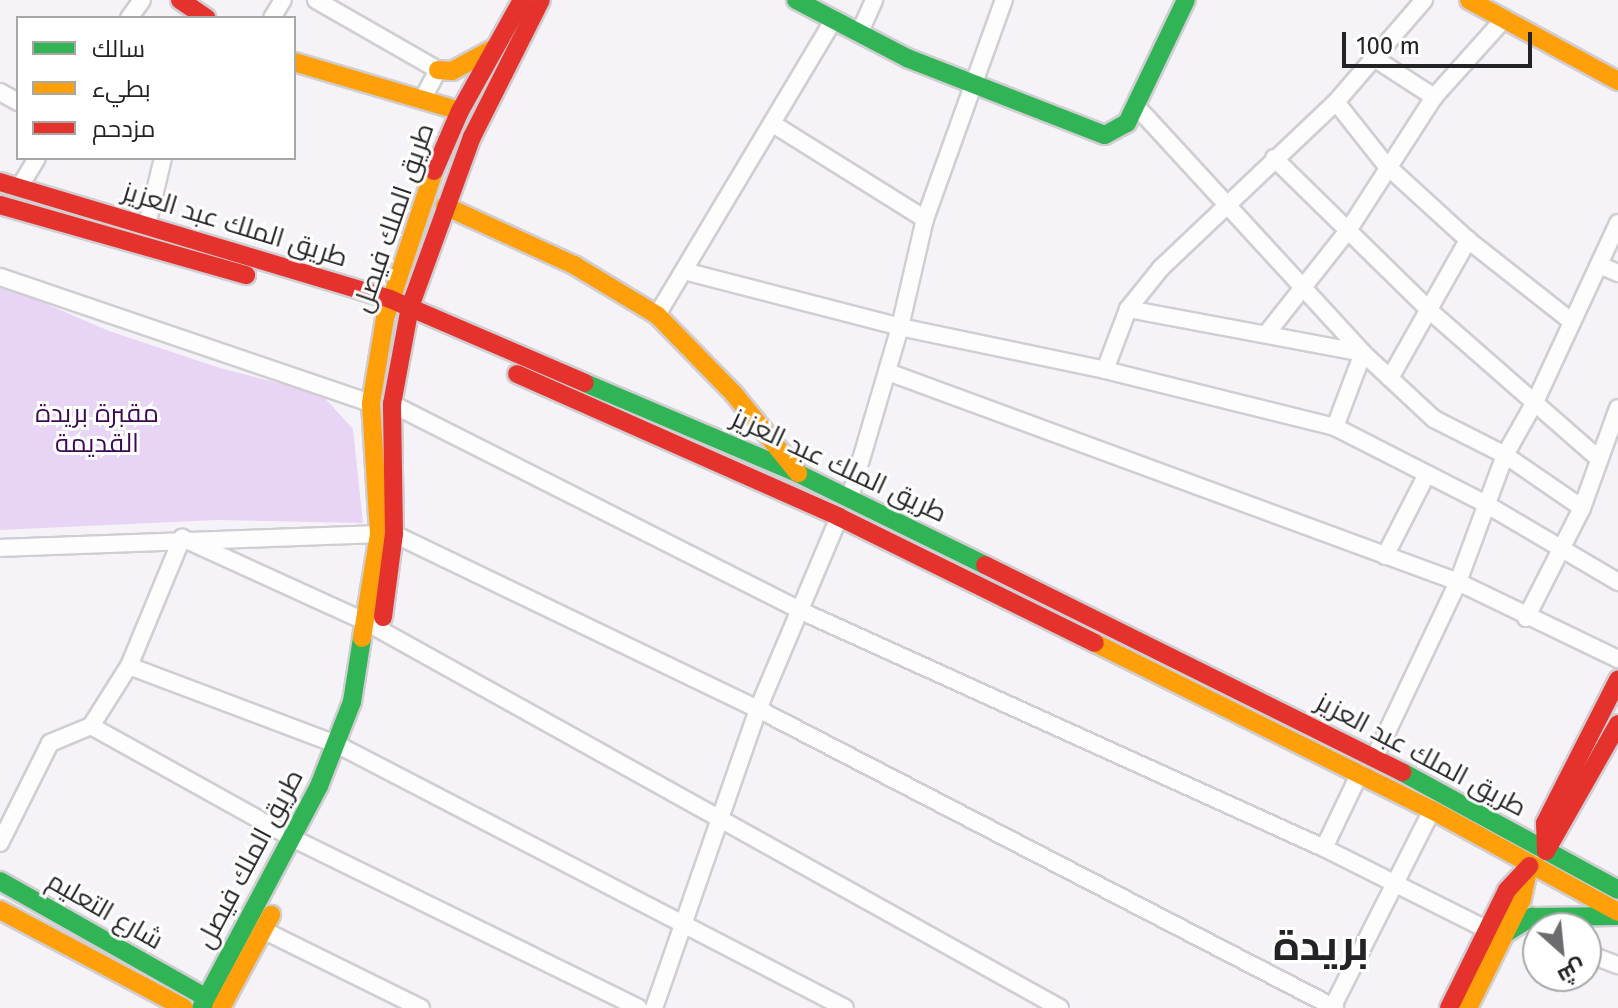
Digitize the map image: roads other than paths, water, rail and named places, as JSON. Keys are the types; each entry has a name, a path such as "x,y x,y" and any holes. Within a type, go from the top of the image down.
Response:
{"main road":[{"path":"180,0 204,16"},
{"name":"طريق الملك فيصل","path":"386,534 371,403 385,318 423,198 460,111 522,0"},
{"name":"طريق الملك فيصل","path":"215,1006 263,930 344,748 373,626 386,534 392,404 409,316 445,206 472,137 541,0"},
{"path":"796,0 859,34 1093,134 1117,132 1137,107 1186,0"},
{"path":"1469,0 1498,10 1618,81"},
{"path":"438,70 452,71 496,47"},
{"path":"296,63 460,111"},
{"name":"طريق الملك عبد العزيز","path":"0,182 390,299 409,316 839,517 1360,773 1618,914"},
{"name":"طريق الملك عبد العزيز","path":"0,205 385,318 409,316 799,474 1375,757 1618,890"},
{"path":"445,206 574,265 657,315 734,394 799,474"},
{"path":"1546,851 1545,823 1618,680"},
{"path":"1546,851 1612,749 1618,724"},
{"name":"طريق الملك فيصل","path":"215,1006 300,842"},
{"path":"1449,1008 1496,932 1522,899 1529,866"},
{"name":"شارع التعليم","path":"0,881 215,1006"},
{"name":"شارع التعليم","path":"0,910 184,1008"},
{"path":"1468,1008 1496,932 1532,917 1618,914"}],"street":[{"path":"316,0 438,70 423,98"},
{"path":"859,34 874,0"},
{"path":"850,497 888,372 925,219 1004,0"},
{"path":"1105,370 1128,309 1161,268 1336,102 1424,0"},
{"path":"1267,333 1349,229 1386,165 1498,10"},
{"path":"657,315 833,21"},
{"path":"1374,58 1434,97"},
{"path":"1336,102 1386,165 1468,240 1571,321"},
{"path":"1137,107 1230,204 1363,353 1434,419 1505,455 1582,508"},
{"path":"773,124 925,219"},
{"path":"1274,158 1430,311 1536,400 1597,457"},
{"path":"19,188 36,160"},
{"path":"147,225 158,160"},
{"path":"1375,757 1458,582 1484,503 1505,455 1536,400 1618,223"},
{"path":"1390,378 1468,240"},
{"path":"1599,265 1618,273"},
{"path":"684,271 900,327 1105,370 1335,427 1484,503 1618,582"},
{"path":"0,277 371,403"},
{"path":"1128,309 1363,353"},
{"path":"1335,427 1363,353"},
{"path":"888,372 1458,582 1526,618 1618,659"},
{"path":"392,404 799,610 1324,848 1390,885 1496,932"},
{"path":"1526,618 1582,508 1597,457 1618,408"},
{"path":"1385,556 1427,474"},
{"path":"654,1008 686,924 758,709 839,517"},
{"path":"0,548 182,538 386,534 758,709 1333,1008 1390,885 1432,810"},
{"path":"182,538 373,626 1060,1008"},
{"path":"0,843 50,743 91,726 129,666 182,538"},
{"path":"129,666 344,748 845,1008"},
{"path":"91,726 300,842 639,1008"},
{"path":"1324,848 1360,773"},
{"path":"263,930 421,1008"}],"district":[{"name":"بريدة","path":"1321,946"}],"park label":[{"name":"مقبرة بريدة القديمة","path":"97,429"}]}
